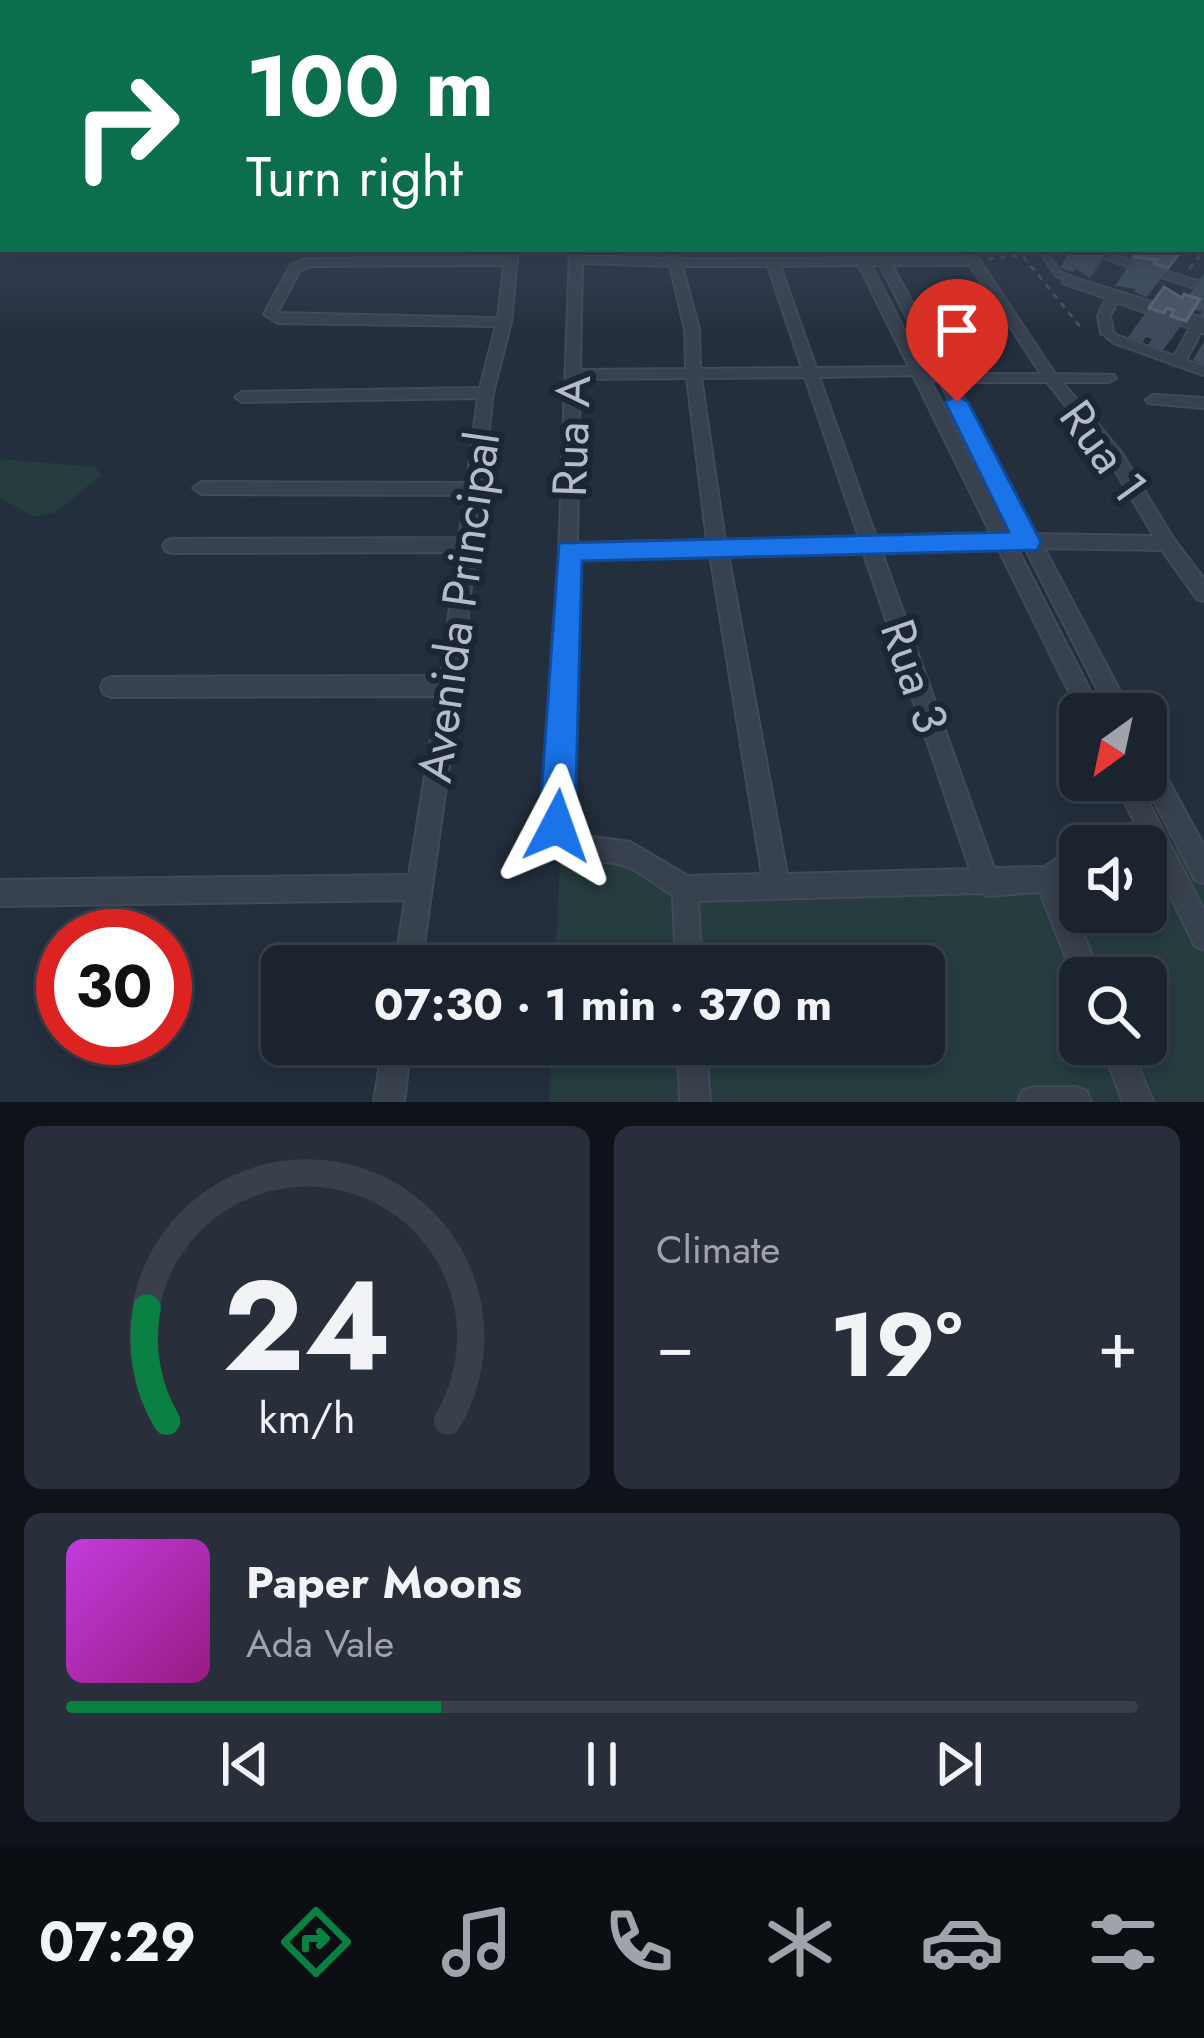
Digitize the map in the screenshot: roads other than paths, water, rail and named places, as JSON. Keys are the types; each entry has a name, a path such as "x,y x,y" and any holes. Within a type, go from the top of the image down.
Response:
{"street":[{"path":"1092,252 1204,287"},
{"path":"576,254 773,264 884,263 969,255"},
{"name":"Rua A","path":"576,254 557,826 561,838 574,847 630,854 685,889"},
{"path":"504,322 270,317 300,265 511,255"},
{"name":"Avenida Principal","path":"411,945 450,686 486,393 504,322 511,255"},
{"name":"Rua 1","path":"969,255 1050,377 1115,456 1167,543 1204,593"},
{"path":"673,256 692,329 693,373 717,545 776,884"},
{"path":"1106,331 1104,316 1116,296 1119,260"},
{"path":"864,263 1080,693"},
{"path":"884,263 1110,693"},
{"name":"Rua 3","path":"773,264 987,883"},
{"path":"1070,278 1202,326"},
{"path":"1161,308 1180,279"},
{"path":"1116,296 1202,326"},
{"path":"1178,362 1202,326"},
{"path":"573,375 921,371 943,378 1109,378"},
{"path":"242,397 486,393"},
{"path":"1153,400 1204,403"},
{"path":"201,488 474,488"},
{"path":"568,550 1003,541 1167,543"},
{"path":"172,545 468,545"},
{"path":"111,687 450,686"},
{"path":"1167,799 1200,856"},
{"path":"1167,852 1200,856"},
{"path":"687,945 685,889 987,883 1048,879 1059,871"},
{"path":"1167,874 1204,938"},
{"path":"1048,879 1080,957"},
{"path":"0,893 419,887"},
{"path":"389,1102 395,1065"},
{"path":"693,1065 695,1102"},
{"path":"1123,1065 1138,1102"},
{"path":"1033,1102 1076,1102"}],"lane":[{"path":"1043,252 1058,274 1070,278"},
{"path":"1106,331 1115,339 1204,371"}]}
